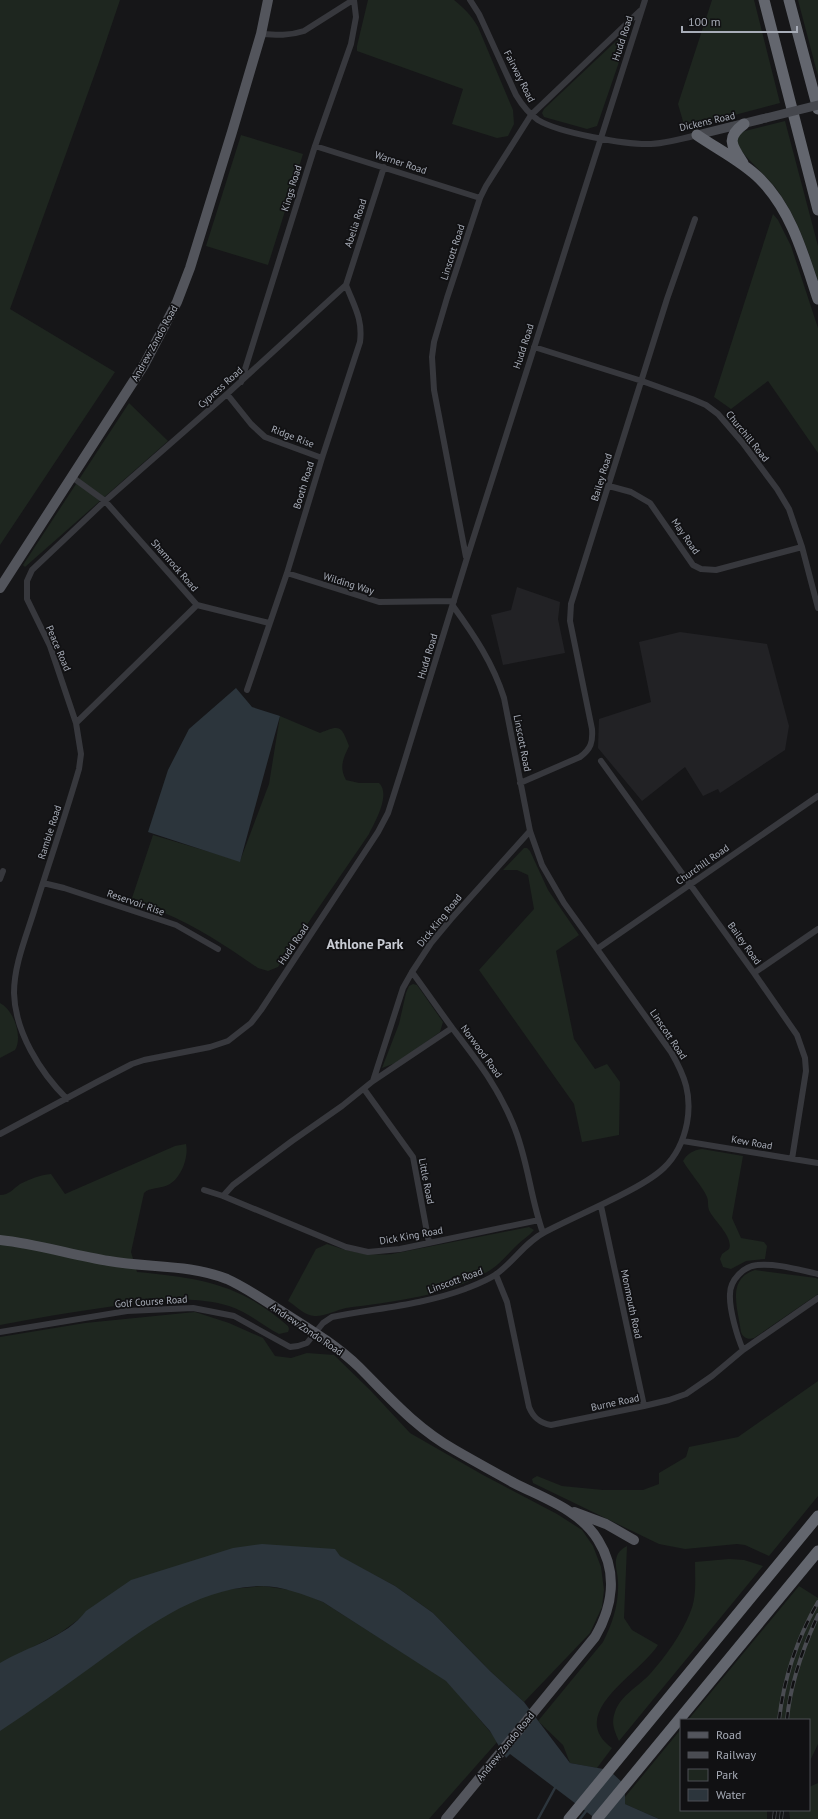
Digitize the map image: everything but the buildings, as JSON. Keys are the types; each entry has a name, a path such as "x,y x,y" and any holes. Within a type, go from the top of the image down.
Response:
{"highway":[{"path":"764,0 818,210"},
{"path":"789,0 818,109"},
{"path":"744,124 736,130 732,138 734,149 747,168 770,191 785,213 796,236 818,299"},
{"path":"697,135 747,168"},
{"path":"569,1819 818,1516"},
{"path":"681,1719 818,1551"},
{"path":"597,1819 680,1720"}],"main road":[{"name":"Andrew Zondo Road","path":"0,588 144,365 177,302 192,260 261,34 268,0"},
{"name":"Andrew Zondo Road","path":"0,1240 24,1242 111,1262 187,1269 211,1274 241,1286 315,1333 358,1366 406,1415 429,1434 453,1449 570,1512 590,1528 603,1549 610,1571 612,1587 607,1613 595,1637 447,1817"},
{"path":"570,1512 592,1518 634,1540"}],"street":[{"path":"261,34 286,36 304,31 353,0"},
{"name":"Kings Road","path":"241,382 315,146 352,44 356,17 353,0"},
{"name":"Fairway Road","path":"470,0 479,14 516,95 524,108 532,115 551,126 600,139"},
{"name":"Hudd Road","path":"0,1134 116,1072 144,1060 210,1047 228,1041 251,1023 352,874 383,823 402,768 467,558 645,0"},
{"name":"Linscott Road","path":"467,558 434,390 432,357 434,342 447,298 480,198 486,186 532,115 608,44 641,10"},
{"name":"Dickens Road","path":"600,139 652,144 744,124 818,105"},
{"name":"Warner Road","path":"315,146 480,198"},
{"name":"Abelia Road","path":"346,286 384,167"},
{"name":"Bailey Road","path":"520,783 580,757 587,752 591,746 592,729 571,629 570,613 667,299 695,219"},
{"name":"Cypress Road","path":"27,581 32,570 105,501 241,382 346,286"},
{"name":"Booth Road","path":"247,690 287,573 322,458 360,342 362,329 360,318 346,286"},
{"name":"Churchill Road","path":"534,347 692,398 706,405 718,414 742,442 777,489 788,509 802,547 818,608"},
{"name":"Ridge Rise","path":"227,394 251,424 266,437 322,458"},
{"path":"72,477 105,501"},
{"name":"May Road","path":"609,486 631,492 650,503 693,565 701,569 716,570 802,547"},
{"name":"Shamrock Road","path":"105,501 198,605 269,623"},
{"name":"Wilding Way","path":"287,573 379,602 454,603"},
{"name":"Peace Road","path":"27,581 27,599 50,646 76,723"},
{"name":"Linscott Road","path":"315,1333 322,1323 332,1317 422,1302 452,1293 496,1275 528,1243 543,1233 601,1206 657,1175 668,1164 683,1140 688,1118 689,1101 683,1073 670,1052 564,903 548,878 536,852 530,831 499,682 486,655 454,603"},
{"path":"76,723 198,605"},
{"name":"Ramble Road","path":"67,1099 50,1082 35,1058 20,1024 14,994 16,969 79,769 81,754 76,723"},
{"name":"Bailey Road","path":"601,761 797,1035 805,1058 806,1071 792,1159"},
{"name":"Churchill Road","path":"597,949 818,796"},
{"name":"Dick King Road","path":"374,1081 403,988 412,972 431,943 451,919 530,831"},
{"path":"0,878 3,871"},
{"name":"Reservoir Rise","path":"43,883 176,925 218,949"},
{"path":"754,973 818,929"},
{"name":"Norwood Road","path":"412,972 452,1028 486,1071 508,1111 519,1138 543,1233"},
{"path":"223,1196 233,1185 374,1081 452,1028"},
{"name":"Little Road","path":"364,1089 413,1156 429,1243"},
{"name":"Kew Road","path":"683,1140 818,1163"},
{"name":"Dick King Road","path":"204,1190 223,1196 334,1243 357,1250 385,1252 539,1220"},
{"name":"Monmouth Road","path":"601,1206 644,1406"},
{"path":"743,1350 738,1337 730,1293 732,1284 738,1275 747,1268 757,1265 777,1266 818,1274"},
{"name":"Burne Road","path":"496,1275 507,1302 526,1398 532,1414 538,1421 550,1425 644,1406 686,1394 712,1376 743,1350 818,1298"},
{"name":"Golf Course Road","path":"0,1332 127,1311 193,1308 234,1316 290,1347 307,1343 315,1333"}],"shaded area":[{"path":"517,587 560,602 558,619 565,653 503,665 491,615 511,610"},
{"path":"680,632 767,644 789,726 785,750 720,793 718,789 703,796 685,767 642,801 598,748 599,719 651,702 639,642"}],"green space":[{"path":"0,0 120,0 10,309 115,372 0,545"},
{"path":"368,0 454,0 464,9 478,27 513,110 514,124 508,136 497,138 452,124 463,89 357,51"},
{"path":"712,0 754,0 780,103 685,128 678,104"},
{"path":"798,0 818,0 818,76"},
{"path":"631,27 597,126 587,129 544,117 542,113 544,109"},
{"path":"785,121 818,246 818,281 805,244 789,209 775,187 744,154 737,143 738,134 741,132"},
{"path":"241,135 303,154 268,265 206,246"},
{"path":"773,214 778,220 791,246 818,328 818,453 768,381 731,409 714,397"},
{"path":"129,403 168,441 25,567 23,565"},
{"path":"280,716 320,733 336,728 342,731 349,746 342,767 346,780 359,783 379,783 382,788 383,801 375,823 369,834 278,967 268,971 258,968 212,937 187,924 162,912 138,906 131,901 153,835 240,861 269,784"},
{"path":"524,848 527,848 530,851 548,890 579,935 556,951 574,1039 595,1069 607,1064 620,1082 619,1135 582,1142 574,1104 479,970 534,909 528,875 517,870 503,870"},
{"path":"413,984 417,985 443,1022 440,1032 398,1062 382,1068 399,1024 406,993 409,986"},
{"path":"0,1003 5,1006 13,1018 16,1024 18,1038 15,1050 0,1058"},
{"path":"186,1144 187,1149 185,1161 177,1178 168,1185 146,1191 144,1193 131,1252 137,1272 199,1280 235,1292 252,1300 270,1312 288,1326 288,1332 279,1334 249,1315 236,1309 214,1302 200,1300 153,1301 54,1315 0,1325 0,1195 8,1193 20,1184 31,1179 51,1174 65,1194 175,1146"},
{"path":"702,1149 743,1156 732,1218 741,1238 764,1242 767,1246 765,1259 746,1261 731,1269 723,1267 720,1259 722,1254 729,1249 729,1240 723,1229 710,1212 708,1199 705,1193 683,1161 686,1156 696,1150"},
{"path":"529,1227 534,1230 495,1267 454,1287 418,1297 346,1308 318,1316 307,1314 288,1301 316,1249 327,1244 359,1253 392,1254"},
{"path":"755,1270 816,1278 818,1279 818,1294 754,1338 750,1339 744,1337 741,1332 736,1305 736,1296 740,1280 746,1274"},
{"path":"195,1312 229,1323 263,1338 275,1356 291,1358 307,1353 334,1355 371,1391 410,1433 483,1475 557,1514 582,1530 593,1546 601,1567 604,1590 602,1607 590,1633 524,1702 490,1671 433,1613 395,1586 335,1554 97,1606 60,1633 0,1664 0,1337 85,1323"},
{"path":"818,1381 818,1496 769,1556 745,1545 737,1544 685,1549 659,1544 533,1483 532,1479 537,1476 562,1486 603,1490 643,1490 659,1484 659,1473 686,1457 689,1447 738,1437"},
{"path":"627,1546 624,1618 632,1630 658,1645 611,1694 601,1708 597,1721 600,1735 612,1748 597,1768 570,1763 563,1745 538,1721 603,1642 610,1628 616,1605 618,1590 616,1565 617,1555"},
{"path":"729,1559 744,1560 763,1566 619,1741 614,1730 613,1723 617,1706 625,1696 650,1674 678,1637 690,1613 695,1594 695,1562"},
{"path":"263,1586 297,1591 323,1602 447,1681 498,1741 429,1819 0,1819 0,1727 89,1661 182,1603 221,1590"},
{"path":"799,1586 818,1598 818,1744 810,1761 810,1719 689,1719"},
{"path":"680,1730 680,1811 767,1811 767,1819 659,1819 625,1804 625,1797"},
{"path":"818,1783 818,1819 790,1819 789,1811 810,1811 810,1787"}],"water":[{"path":"236,688 252,707 280,716 240,862 148,832 168,770 189,729"},
{"path":"262,1544 335,1549 340,1556 395,1586 433,1613 490,1671 524,1702 570,1763 609,1770 625,1785 625,1804 659,1819 596,1819 510,1754 506,1758 490,1731 446,1681 323,1602 293,1591 270,1586 238,1588 194,1602 173,1612 133,1637 0,1731 0,1663 57,1635 78,1620 86,1611 131,1580 233,1548"}],"waterway":[{"path":"538,1819 556,1786"},
{"path":"580,1819 587,1810"}],"railway":[{"path":"779,1719 784,1689 792,1659 810,1616 818,1602"},
{"path":"787,1719 791,1693 798,1666 818,1615"},
{"path":"774,1819 775,1811"},
{"path":"781,1819 782,1811"}],"district":[{"name":"Athlone Park","path":"365,944"}]}
